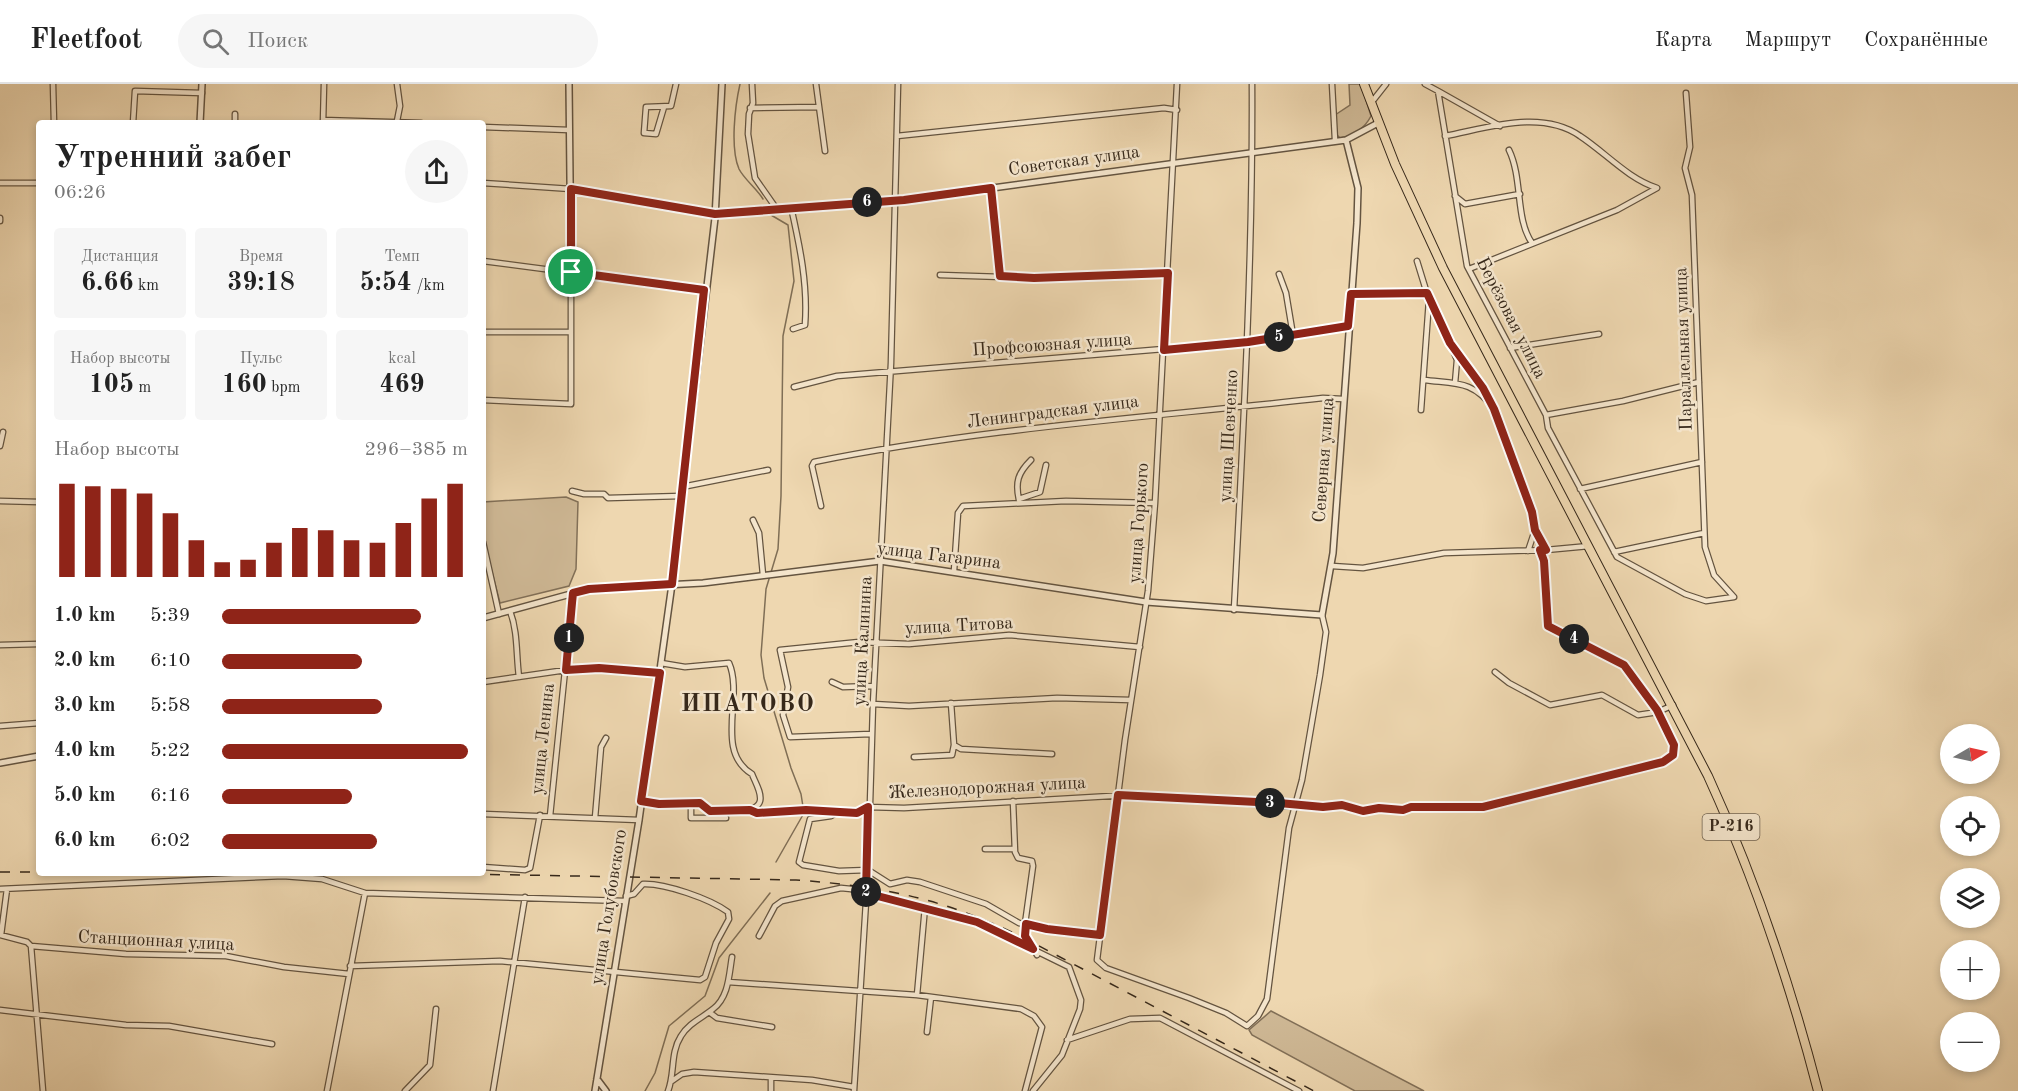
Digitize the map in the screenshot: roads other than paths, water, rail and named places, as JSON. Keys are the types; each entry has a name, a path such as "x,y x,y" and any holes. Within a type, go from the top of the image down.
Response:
{"highway":[{"name":"Р-216","path":"1364,84 1378,123 1443,268 1673,705 1708,776 1752,879 1793,995 1818,1091"}],"street":[{"path":"53,84 54,120"},
{"path":"200,120 202,84"},
{"path":"323,120 324,84"},
{"path":"397,84 400,106 397,120"},
{"path":"486,400 571,404 569,84"},
{"path":"664,107 656,134 644,133 646,107 671,106 676,84"},
{"name":"улица Голубовского","path":"595,1091 639,820 672,584 704,290 715,214 722,84"},
{"path":"752,84 748,134 755,178 776,208"},
{"path":"816,84 825,151"},
{"name":"улица Калинина","path":"854,1089 868,870 871,734 887,449 896,201 897,84"},
{"name":"улица Горького","path":"1178,84 1155,503 1146,602 1097,960 1106,968 1226,1013 1247,1026 1266,1004 1289,828 1296,807"},
{"name":"улица Шевченко","path":"1234,610 1248,342 1247,285 1252,84"},
{"path":"1332,84 1335,140"},
{"path":"1371,104 1386,84"},
{"path":"1425,84 1500,126"},
{"path":"133,120 135,91 202,93"},
{"name":"Берёзовая улица","path":"1438,91 1469,269 1546,415 1548,428 1614,552"},
{"name":"Параллельная улица","path":"1614,552 1624,563 1686,594 1706,601 1734,597 1714,575 1707,555 1704,533 1692,195 1685,168 1690,147 1686,93"},
{"path":"752,105 758,108 819,107"},
{"path":"897,136 1164,108 1177,110"},
{"path":"235,114 235,120"},
{"path":"1445,136 1528,121 1570,131 1630,175 1657,188 1617,210 1469,269"},
{"path":"1346,140 1378,123"},
{"path":"486,127 569,130"},
{"name":"Советская улица","path":"486,183 571,189 715,214 896,201 1346,140"},
{"name":"Северная улица","path":"1296,807 1325,645 1325,626 1322,615 1325,587 1332,566 1358,188 1346,140"},
{"path":"1509,150 1514,161 1525,227 1532,243"},
{"path":"0,183 36,183"},
{"path":"991,188 1000,276"},
{"path":"1455,196 1465,204 1520,194"},
{"path":"792,207 802,253 806,311 805,326 793,329"},
{"path":"486,261 704,290"},
{"path":"1417,261 1428,296 1421,410"},
{"path":"940,275 1034,278 1168,273"},
{"path":"1279,274 1286,293 1293,335"},
{"path":"1351,294 1428,296 1433,302 1457,360 1455,383"},
{"name":"Профсоюзная улица","path":"794,387 837,376 1248,342 1348,326"},
{"path":"486,332 571,333"},
{"path":"1510,348 1599,334"},
{"path":"1450,343 1483,388 1494,409 1532,512 1535,530 1543,550 1548,626 1624,665 1658,712"},
{"path":"1424,380 1470,386 1494,409"},
{"path":"1546,415 1699,382"},
{"name":"Ленинградская улица","path":"820,506 813,462 1023,428 1323,398 1343,399"},
{"path":"0,446 3,432"},
{"path":"1019,501 1016,487 1019,474 1031,460"},
{"path":"1580,489 1702,462"},
{"path":"1042,501 1040,490 1046,465"},
{"path":"682,487 768,470"},
{"path":"1019,501 1036,495 1040,490"},
{"path":"572,491 584,494 604,494 608,498 681,496"},
{"path":"954,571 958,513 961,507 1019,501 1111,500 1155,503"},
{"path":"0,501 36,502"},
{"path":"753,520 759,533 759,557 765,575"},
{"path":"1528,551 1535,530"},
{"path":"1614,552 1704,533"},
{"path":"1332,566 1363,568 1443,553 1528,551 1588,546"},
{"path":"486,556 499,614"},
{"name":"улица Гагарина","path":"486,617 589,589 672,584 880,561 1146,602 1322,615"},
{"name":"улица Ленина","path":"550,816 573,593"},
{"path":"510,611 516,628 519,677"},
{"name":"улица Титова","path":"871,734 790,737 783,715 788,687 780,650 877,642 909,644 1009,635 1140,647"},
{"path":"0,645 36,644"},
{"path":"641,801 659,804 700,803 710,811 750,810 758,805 761,795 752,774 741,767 733,741 733,680 729,663 686,667 661,663"},
{"path":"486,682 566,670 599,668 660,673"},
{"path":"1495,672 1509,683 1550,705 1602,694 1638,714 1658,712 1673,705"},
{"path":"832,682 843,687 874,686"},
{"path":"873,704 1058,698 1131,700"},
{"path":"914,756 946,757 952,754 954,744 951,703"},
{"name":"Железнодорожная улица","path":"750,810 757,813 804,810 863,812 868,807 890,808 1118,795 1279,803 1296,807 1342,805 1363,811 1379,808 1403,810 1411,807 1477,808 1550,792 1670,758 1674,752 1674,745 1658,712"},
{"path":"0,726 36,723"},
{"path":"595,818 601,747 606,738"},
{"path":"954,744 961,749 1052,754"},
{"path":"0,763 36,757"},
{"path":"1013,801 1014,849 1018,858 1032,861 1033,866 1025,936 1037,955"},
{"path":"691,803 691,818 726,818"},
{"path":"710,811 710,818"},
{"path":"838,812 831,816 810,819 800,862 803,865 839,871 868,870 890,884 907,880 920,882 986,904 1026,924 1047,929 1100,935"},
{"path":"486,814 639,820"},
{"name":"улица Ленина","path":"486,867 525,870 530,867 540,815"},
{"path":"985,849 1014,849"},
{"path":"0,889 283,876 322,879 365,893 625,898 634,894 643,884 650,884 690,894 728,912 729,919 716,943 707,973 700,980 474,960 350,966"},
{"path":"759,936 775,906 782,901 841,888 925,907 977,922 1073,971 1075,987 1082,1000 1058,1062 1033,1091"},
{"path":"1,935 7,889"},
{"path":"327,1091 365,893"},
{"path":"494,1091 525,897"},
{"path":"917,995 925,907"},
{"name":"Станционная улица","path":"1,935 27,942 31,946 126,954 226,956 284,967 349,974"},
{"path":"31,946 43,1091"},
{"path":"668,1091 672,1081 672,1066 681,1037 695,1020 709,1012 722,999 728,982 732,957"},
{"path":"728,982 917,995 1021,1009 1037,1018 1042,1027 1025,1091"},
{"path":"927,1032 931,997"},
{"path":"405,1091 430,1065 436,1009"},
{"path":"0,1011 126,1025 169,1026 272,1044"},
{"path":"709,1012 717,1017 772,1027"},
{"path":"1067,1040 1130,1019 1160,1017 1297,1090"},
{"path":"672,1066 682,1074"},
{"path":"672,1081 682,1074 694,1072 822,1081 854,1089"},
{"path":"597,1079 606,1091"},
{"path":"771,1079 771,1091"}],"waterway":[{"path":"740,84 734,127 736,160 741,173 763,199"},
{"path":"771,215 788,225 794,281 783,336 778,549 766,589 761,655 764,678 801,794 804,813 776,862"},
{"path":"645,1091 655,1073 669,1026 705,996 719,958 770,893"}],"railway":[{"path":"0,872 36,872"},
{"path":"486,874 796,880 857,886 912,896 966,913 1022,937 1314,1091"}],"district":[{"name":"ИПАТОВО","path":"748,705"}]}
